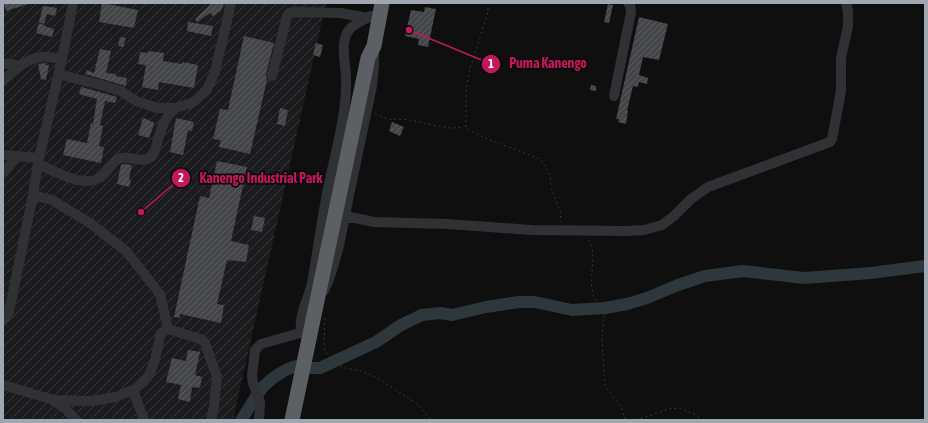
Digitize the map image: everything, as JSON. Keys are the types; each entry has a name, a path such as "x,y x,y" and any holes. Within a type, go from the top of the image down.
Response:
{"highway":[{"path":"292,420 306,331 316,310 382,3"},
{"path":"370,12 366,46 371,52"}],"street":[{"path":"3,320 9,312 33,195 38,161 62,59 73,3"},
{"path":"58,74 101,84 121,91 136,101 157,108 175,108 192,103 206,91 215,72 232,3"},
{"path":"614,96 631,12 630,4 628,3"},
{"path":"345,216 374,222 448,224 531,230 626,231 644,230 662,226 691,199 708,188 830,142 841,91 841,58 849,19 846,3"},
{"path":"272,76 287,16 290,13 341,14 370,12"},
{"path":"259,420 260,402 252,376 255,350 261,344 306,331 300,322 311,287 320,240 323,212 345,105 345,39 352,26 370,12"},
{"path":"316,310 330,279 345,216 367,110 374,65 371,52"},
{"path":"3,80 19,66 33,59 40,57 62,59"},
{"path":"3,64 19,66"},
{"path":"3,155 18,156 38,161 65,176 80,181 92,181 102,177 114,161 119,158 143,160 150,158 153,154 164,120 175,108"},
{"path":"3,173 18,156"},
{"path":"33,195 52,200 90,223 126,251 160,294 168,329"},
{"path":"3,384 54,400 103,400 116,397 134,390 149,375 160,337 162,333 168,329"},
{"path":"168,329 204,341 217,377 211,420"},
{"path":"134,390 144,420"},
{"path":"54,400 66,409 76,420"}],"path":[{"path":"488,3 487,18 476,47 467,84 466,126 467,129 485,138 540,159 549,172 552,190 561,214 560,230"},
{"path":"367,110 384,118 393,120 398,118 425,122 438,126 457,128 466,126"},
{"path":"586,230 593,250 592,281 594,298 605,308 602,337 605,386 622,408 624,418 628,420"},
{"path":"324,343 329,358 341,367 361,370 372,375 418,404 431,420"},
{"path":"630,420 643,418 669,409 680,408 698,416 702,420"}],"shaded area":[{"path":"3,3 326,3 233,420 3,420"}],"building":[{"path":"102,3 138,10 134,28 99,22"},
{"path":"212,3 224,3 221,11 213,16 210,13 197,22 195,19"},
{"path":"4,4 28,4 6,11"},
{"path":"608,4 613,5 609,23 604,22"},
{"path":"43,6 57,8 55,16 47,14 44,24 39,22"},
{"path":"425,7 436,9 428,47 418,45 419,39 405,36 411,10 424,12"},
{"path":"639,17 668,24 659,60 643,57 639,75 648,78 647,84 639,82 638,87 633,86 627,111 626,124 618,122 619,119 616,119"},
{"path":"188,22 213,26 211,36 187,31"},
{"path":"39,23 54,29 52,37 36,33"},
{"path":"244,36 274,43 266,74 267,80 250,154 219,147 221,140 213,139 220,109 228,110"},
{"path":"120,37 126,38 123,47 118,46"},
{"path":"316,43 323,45 320,57 313,55"},
{"path":"100,49 111,51 106,73 116,74 116,76 127,78 126,86 85,74 87,70 94,73"},
{"path":"148,51 164,53 163,61 198,65 194,88 159,82 158,90 142,87 146,65 138,64 140,52 148,53"},
{"path":"45,63 45,65 49,65 46,80 41,79 38,64"},
{"path":"591,85 596,86 596,91 590,90"},
{"path":"81,87 117,97 115,103 105,101 100,125 103,126 99,146 104,147 101,163 63,155 67,139 87,143 91,123 93,124 97,99 79,94"},
{"path":"280,108 288,110 285,126 277,124"},
{"path":"143,118 154,122 149,138 138,135"},
{"path":"176,118 194,122 192,131 188,130 183,155 170,152"},
{"path":"392,122 404,127 400,136 389,131"},
{"path":"217,161 247,167 231,241 249,245 246,262 227,260 217,304 224,305 221,323 180,314 180,318 174,317 200,196 209,198"},
{"path":"121,165 132,165 129,187 117,184"},
{"path":"254,216 265,218 262,232 251,230"},
{"path":"188,350 200,352 195,375 202,377 200,388 192,387 190,402 178,399 181,385 166,382 172,358 186,361"}],"waterway":[{"path":"310,368 320,368 376,342 401,325 422,315 440,313 452,315 486,307 519,302 535,302 572,310 605,308 627,304 647,298 705,276 743,271 804,278 871,273 925,266"},
{"path":"241,420 264,386 280,373 289,368 298,366"}],"place":[{"name":"Puma Kanengo","path":"409,30"},
{"name":"Kanengo Industrial Park","path":"141,212"}]}
